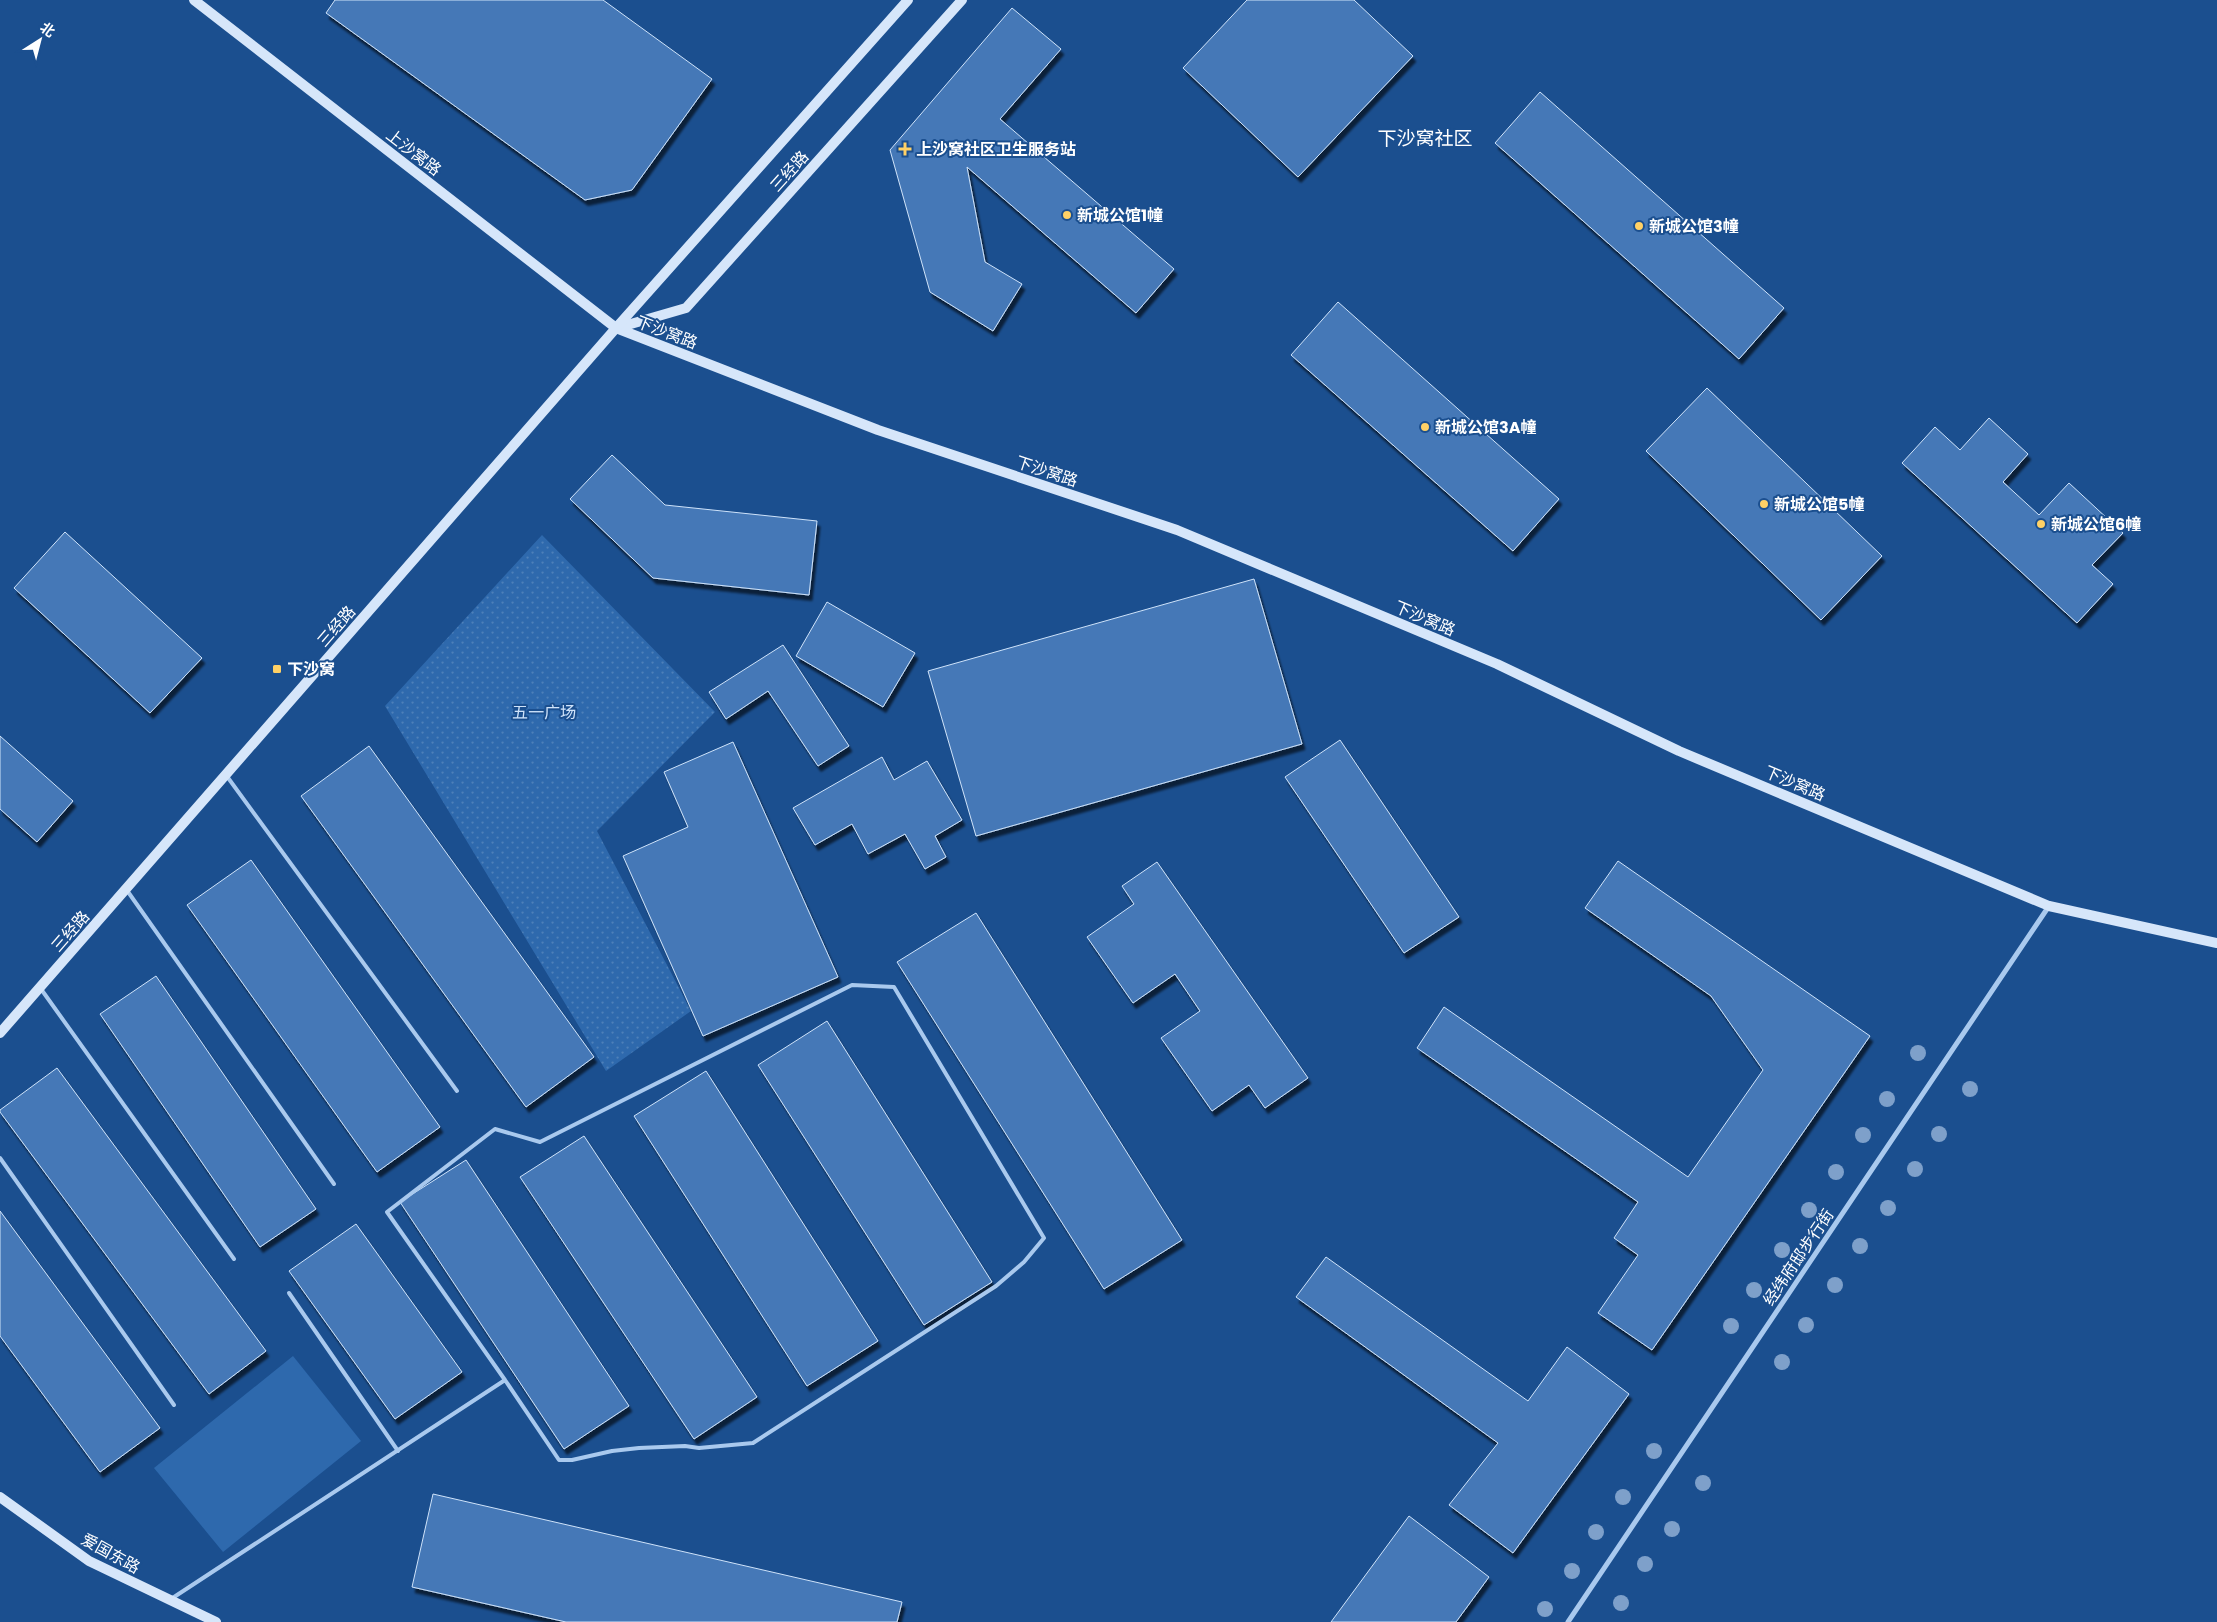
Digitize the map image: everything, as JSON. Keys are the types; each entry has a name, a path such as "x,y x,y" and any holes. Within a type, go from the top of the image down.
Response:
{"street":[{"name":"上沙窝路","path":"194,0 616,328"},
{"name":"三经路","path":"0,1033 616,328 908,0"},
{"name":"三经路","path":"616,328 686,308 962,0"},
{"name":"下沙窝路","path":"616,328 878,430 1177,530 1497,664 1679,751 2049,906 2217,943"},
{"name":"经纬府邸步行街","path":"1568,1622 2049,906"},
{"name":"爱国东路","path":"0,1497 89,1561 216,1622"}],"lane":[{"path":"226,775 457,1091"},
{"path":"126,889 334,1184"},
{"path":"852,985 894,987 1044,1238 1024,1262 996,1286 753,1443 699,1448 685,1446 612,1450 572,1460 559,1460 505,1380 387,1212 494,1129 540,1142 852,985"},
{"path":"40,987 234,1259"},
{"path":"0,1158 174,1405"},
{"path":"289,1292 398,1450"},
{"path":"170,1600 505,1380"}],"green space":[{"name":"五一广场","path":"542,535 715,712 597,831 691,1011 606,1071 385,706"},
{"path":"293,1356 361,1441 223,1552 154,1468"}],"building":[{"path":"335,0 603,0 712,79 632,190 585,200 326,13"},
{"path":"1247,0 1354,0 1413,56 1298,177 1183,68"},
{"name":"新城公馆1幢","path":"1012,8 1061,49 1000,119 1174,269 1136,313 967,167 985,262 1022,284 993,331 930,292 890,150"},
{"name":"新城公馆3幢","path":"1540,92 1784,308 1739,359 1495,143"},
{"name":"新城公馆3A幢","path":"1338,302 1559,499 1513,551 1291,355"},
{"name":"新城公馆5幢","path":"1707,388 1882,556 1821,620 1646,451"},
{"name":"新城公馆6幢","path":"1989,418 2028,454 2003,482 2039,515 2069,483 2123,533 2092,565 2113,584 2077,623 1902,463 1935,427 1960,450"},
{"path":"612,455 665,505 817,521 809,595 653,578 570,499"},
{"path":"65,532 202,658 150,713 14,588"},
{"path":"1254,579 1302,744 976,836 928,671"},
{"path":"827,602 915,653 883,707 796,656"},
{"path":"783,645 849,746 818,766 768,691 726,719 709,692"},
{"path":"0,736 73,801 37,842 0,809"},
{"path":"1340,740 1459,917 1404,953 1285,777"},
{"path":"733,742 838,977 703,1036 623,856 688,827 664,772"},
{"path":"369,746 594,1057 526,1107 301,796"},
{"path":"882,757 894,780 927,761 962,820 935,836 946,857 925,869 905,834 868,854 852,824 815,845 793,808"},
{"path":"251,860 440,1127 377,1172 187,905"},
{"path":"1618,861 1870,1036 1652,1350 1598,1313 1638,1255 1614,1238 1638,1202 1417,1048 1444,1007 1688,1177 1763,1070 1711,996 1585,908"},
{"path":"1157,862 1308,1078 1265,1108 1249,1085 1212,1111 1161,1038 1200,1011 1175,974 1133,1003 1087,937 1134,904 1122,886"},
{"path":"976,913 1182,1240 1104,1289 897,962"},
{"path":"156,976 316,1209 260,1247 100,1014"},
{"path":"827,1021 992,1282 924,1325 758,1065"},
{"path":"57,1068 266,1351 209,1394 0,1112 0,1110"},
{"path":"706,1071 878,1341 807,1386 634,1116"},
{"path":"584,1136 757,1397 694,1439 520,1177"},
{"path":"466,1160 629,1406 564,1449 400,1202"},
{"path":"0,1211 160,1428 100,1472 0,1336"},
{"path":"356,1224 462,1372 395,1419 289,1271"},
{"path":"1326,1257 1528,1401 1567,1347 1629,1394 1513,1553 1449,1505 1498,1443 1296,1297"},
{"path":"433,1494 902,1602 897,1622 566,1622 412,1587"},
{"path":"1409,1516 1489,1577 1456,1622 1331,1622"}],"place":[{"name":"上沙窝社区卫生服务站","path":"905,149"},
{"name":"新城公馆1幢","path":"1067,215"},
{"name":"新城公馆3幢","path":"1639,226"},
{"name":"新城公馆3A幢","path":"1425,427"},
{"name":"新城公馆5幢","path":"1764,504"},
{"name":"新城公馆6幢","path":"2041,524"},
{"name":"下沙窝","path":"277,669"}],"district":[{"name":"下沙窝社区","path":"1425,138"}]}
